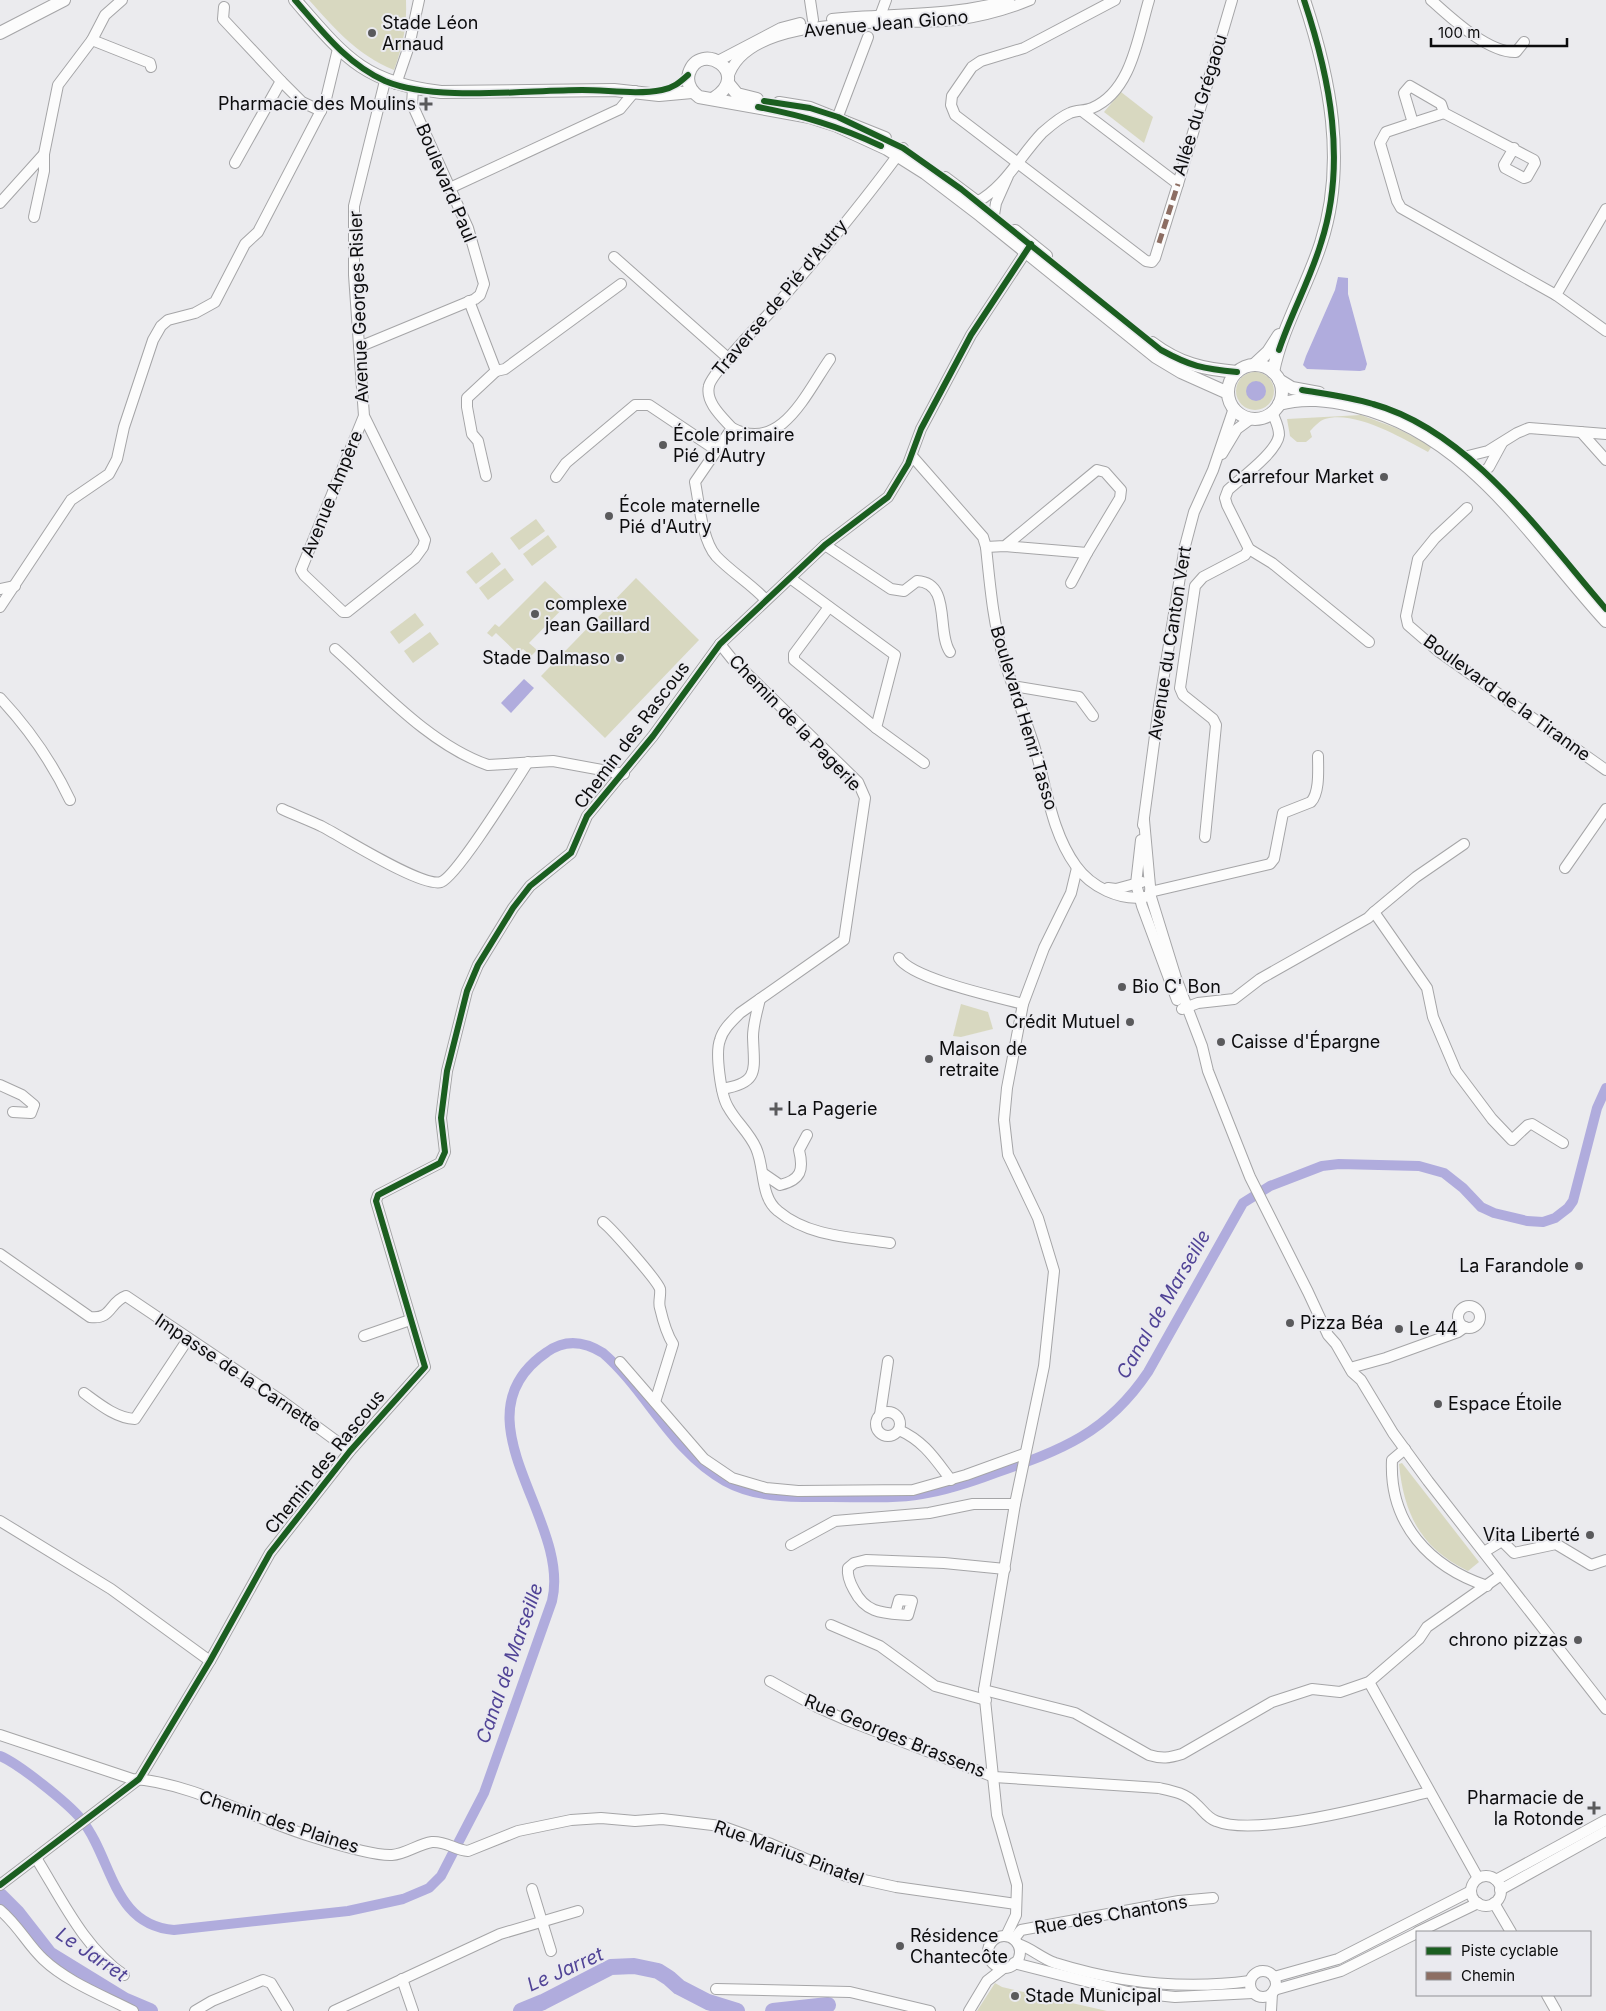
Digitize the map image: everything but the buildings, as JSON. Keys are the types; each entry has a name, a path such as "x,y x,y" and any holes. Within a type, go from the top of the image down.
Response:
{"main road":[{"path":"0,33 64,0"},
{"path":"295,0 338,49 358,65 390,83 413,89 441,92 581,90 640,92 659,95 692,92"},
{"path":"1296,0 1316,42"},
{"path":"1276,408 1282,388 1276,376 1288,323 1322,242 1334,175 1332,115 1327,81 1304,0"},
{"path":"640,92 676,86 688,75 692,66 699,60 709,58 718,61 727,71 728,80 737,94 745,98 810,108 900,152 994,215 1029,248 1156,357 1228,393"},
{"path":"688,75 688,84 692,92 699,97 714,98 837,121"},
{"path":"714,98 723,92 728,80"},
{"path":"900,152 980,215 1029,248 1161,350 1184,363 1204,369 1237,372 1254,365 1268,352 1288,323"},
{"path":"1254,365 1264,366 1292,388 1373,404 1434,432 1468,456 1605,612"},
{"path":"1237,372 1229,385 1228,393 1234,408 1242,415 1260,418 1276,408 1301,399 1313,399 1373,411 1422,432 1482,473"}],"street":[{"path":"34,216 44,171 44,154 58,85 92,40 105,15 122,0"},
{"name":"Avenue Georges Risler","path":"364,416 354,275 354,206 390,83 410,46 419,0"},
{"path":"810,0 813,20"},
{"path":"880,16 886,0"},
{"name":"Avenue Jean Giono","path":"718,61 781,28 813,20 953,12 984,8 1009,0"},
{"name":"Avenue Jean Giono","path":"728,80 731,68 738,58 776,38 811,26 954,20 986,15 1030,0"},
{"path":"1115,0 1024,48 981,61 972,67 952,96 951,105 955,115 1146,261 1152,262 1178,184"},
{"path":"1008,176 996,203 994,215 980,215 977,202 1008,176 1043,133 1059,119 1072,112 1094,107 1121,83 1130,64 1149,0"},
{"name":"Allée du Grégaou","path":"1082,111 1178,184 1232,0"},
{"path":"1431,0 1482,41 1509,52 1516,52 1524,42"},
{"path":"224,7 223,19 302,102 321,111"},
{"path":"837,121 868,37"},
{"path":"92,40 142,58 150,63 151,68"},
{"path":"0,607 71,500 109,474 117,459 124,427 153,340 161,326 168,320 195,313 215,302 245,244 258,232 321,111 330,89 338,49"},
{"path":"235,163 281,81"},
{"path":"1413,123 1404,93 1410,86 1441,104 1444,113"},
{"name":"Boulevard Paul","path":"360,347 469,302 480,295 484,284 468,228 412,104 413,89"},
{"path":"450,188 620,109 640,92"},
{"path":"1514,148 1444,113 1386,132 1380,143 1397,201 1401,208 1556,295 1606,330"},
{"name":"Traverse de Pié d'Autry","path":"732,428 717,412 708,394 711,380 798,279 900,152"},
{"path":"0,203 44,154"},
{"path":"1556,295 1606,209"},
{"path":"912,456 921,428 971,335 1029,248"},
{"path":"614,257 728,360"},
{"path":"486,476 478,441 472,434 467,398 496,371 505,369 621,284"},
{"path":"469,302 496,371"},
{"path":"766,600 750,583 715,555 707,541 694,482 732,428 752,436 769,433 779,428 788,419 830,359"},
{"path":"556,476 566,463 635,405 649,405 716,450"},
{"name":"Avenue du Canton Vert","path":"1234,408 1213,470 1194,512 1181,563 1136,884 1140,898 1184,1008 1202,1046 1204,1058 1229,1128 1328,1336 1336,1344 1359,1388 1404,1449 1606,1709"},
{"path":"1276,408 1279,432 1272,450 1228,490 1225,498 1249,549 1272,563 1369,642"},
{"name":"Avenue Ampère","path":"364,416 425,540 415,558 347,612 343,612 301,570 364,416"},
{"name":"Avenue du Canton Vert","path":"1213,470 1238,429 1252,418"},
{"path":"1468,456 1488,451 1529,428 1606,434"},
{"path":"1582,432 1606,460"},
{"path":"1482,473 1502,442"},
{"name":"Chemin des Rascous","path":"139,1779 210,1661 270,1553 350,1450 425,1367 376,1201 378,1195 440,1163 445,1152 441,1118 447,1071 467,991 475,971 513,908 530,886 571,853 587,816 624,774 720,644 825,546 888,497 912,456"},
{"name":"Boulevard Henri Tasso","path":"912,456 974,524 983,537 986,547 995,626 1036,752 1048,802 1068,855 1077,868 1091,880 1113,894 1140,898 1270,864 1274,859 1283,813 1311,802 1314,798 1318,756"},
{"path":"1004,546 1097,470 1105,472 1121,490 1120,498 1071,582"},
{"name":"Boulevard de la Tiranne","path":"1467,508 1435,538 1418,559 1406,616 1408,625 1438,651 1606,770"},
{"path":"825,546 891,589 904,591 917,581 930,586 937,592 940,600 945,637 950,652"},
{"path":"986,547 1004,546 1087,553"},
{"path":"1205,837 1216,725 1214,720 1183,696 1180,688 1195,586 1203,577 1245,555 1249,549"},
{"path":"790,578 895,655 876,728"},
{"path":"0,589 15,586"},
{"path":"829,607 794,654 794,660 876,728 924,763"},
{"name":"Chemin de la Pagerie","path":"720,644 732,659 858,782 865,798 844,940 740,1013 729,1024 719,1041 722,1089 728,1107 756,1148 764,1174 765,1188 776,1210 807,1229 890,1243"},
{"path":"336,649 434,736 488,765 553,761 624,774"},
{"path":"1013,686 1079,698 1093,716"},
{"path":"0,698 21,720 44,753 70,800"},
{"path":"282,809 321,826 410,874 434,882 440,882 448,877 473,844 528,762"},
{"path":"1565,868 1606,809"},
{"name":"Avenue du Canton Vert","path":"1144,820 1150,894 1184,1008"},
{"path":"1184,1008 1198,1003 1234,999 1260,979 1368,918 1416,877 1464,844"},
{"path":"969,2011 987,1982 1010,1965 1019,1954 1012,1940 1016,1915 1016,1885 997,1815 985,1695 1015,1504 1044,1366 1054,1272 1038,1218 1008,1156 1005,1138 1007,1088 1023,1004 1044,948 1071,893 1077,868"},
{"name":"Boulevard Henri Tasso","path":"1091,880 1112,889 1148,881"},
{"path":"1374,912 1427,988 1432,1017 1456,1070 1492,1119 1512,1140 1532,1124 1563,1143"},
{"path":"899,958 904,966 954,986 1023,1004"},
{"path":"722,1089 740,1086 746,1082 755,1068 754,1020 760,999"},
{"path":"0,1085 17,1092 34,1105 31,1113 13,1112"},
{"path":"764,1174 780,1185 793,1182 799,1174 802,1161 799,1150 807,1135"},
{"path":"602,1222 622,1239 628,1250 659,1286 659,1307 666,1333 673,1344 655,1402"},
{"name":"Impasse de la Carnette","path":"0,1254 90,1318 104,1316 120,1298 126,1296 282,1401 350,1450"},
{"path":"364,1336 410,1320"},
{"path":"1351,1370 1366,1362 1386,1358 1458,1332 1463,1324"},
{"path":"84,1393 102,1406 128,1418 136,1419 188,1339"},
{"path":"880,1415 887,1412 894,1413 900,1419 899,1430 893,1436 881,1434 876,1427 880,1415 888,1361"},
{"path":"620,1362 695,1451 713,1466 732,1478 758,1486 798,1491 913,1490 1023,1460"},
{"path":"899,1430 914,1436 951,1480"},
{"path":"1404,1449 1392,1460 1392,1470 1400,1506 1413,1535 1428,1554 1448,1569 1487,1586"},
{"path":"791,1545 835,1521 929,1513 973,1504 1015,1504"},
{"path":"0,1521 111,1588 210,1661"},
{"path":"1484,1552 1502,1541 1514,1553 1556,1544 1591,1565 1606,1560"},
{"path":"895,1614 872,1610 864,1605 851,1584 848,1568 854,1563 866,1560 944,1563 1005,1569"},
{"path":"831,1625 880,1646 934,1686 1076,1713 1142,1752 1162,1759 1182,1754 1272,1702 1312,1689 1340,1692 1369,1682 1419,1639 1427,1627 1501,1575"},
{"name":"Rue Georges Brassens","path":"770,1681 844,1719 994,1777 1158,1788 1180,1792 1216,1821 1234,1825 1265,1824 1342,1813 1430,1792"},
{"path":"1369,1682 1478,1878"},
{"name":"Chemin des Plaines","path":"0,1734 93,1766 139,1779 146,1778 187,1791 314,1837 382,1855 400,1853 431,1842 448,1843"},
{"path":"0,1885 139,1779"},
{"name":"Rue Marius Pinatel","path":"448,1843 463,1850 481,1846 518,1831 570,1820 601,1818 635,1821 671,1820 721,1826 771,1844 846,1876 896,1887 1016,1904"},
{"path":"1510,1931 1494,1903 1498,1885 1606,1820"},
{"path":"1498,1885 1606,1832"},
{"path":"36,1858 92,1945 107,1963 124,1975"},
{"path":"1494,1903 1486,1905 1478,1903 1471,1891 1474,1882 1478,1878 1490,1876 1498,1885"},
{"path":"532,1889 551,1950"},
{"path":"1274,1977 1338,1959 1471,1891"},
{"name":"Rue des Chantons","path":"1012,1940 1021,1930 1179,1901 1213,1898"},
{"path":"1420,1931 1478,1903"},
{"path":"0,1910 15,1923 42,1959 65,1975 133,2011"},
{"path":"334,2011 500,1934 578,1912"},
{"path":"990,1959 996,1965 1010,1965 1128,1992 1175,1997 1256,1995 1266,1997 1273,1991 1341,1970 1416,1933"},
{"path":"987,1982 990,1959 988,1950 992,1941 1012,1940 1026,1946 1040,1957 1130,1981 1208,1985 1250,1981 1258,1972 1267,1972 1274,1977"},
{"path":"1271,2011 1274,1977"},
{"path":"402,1978 413,2011"},
{"path":"195,2011 212,2001 263,1980 271,1983 288,2011"},
{"path":"1250,1981 1256,1995 1271,2011"},
{"path":"716,1989 850,1992 930,2011"},
{"path":"1548,1996 1556,2011"}],"green space":[{"name":"Stade Léon Arnaud","path":"309,0 406,0 404,35 394,70 368,57 347,40"},
{"path":"1121,92 1153,117 1144,143 1104,112"},
{"path":"1255,372 1268,378 1274,391 1268,404 1255,410 1242,404 1236,391 1242,378"},
{"path":"1361,415 1396,428 1432,446 1428,452 1378,427 1350,418 1337,417 1321,421 1310,431 1312,437 1306,442 1297,442 1290,436 1287,419"},
{"path":"536,519 545,531 519,550 510,538"},
{"path":"548,535 557,547 532,566 523,554"},
{"path":"492,552 501,564 476,584 466,572"},
{"path":"505,568 514,580 488,600 479,588"},
{"name":"Stade Dalmaso","path":"636,578 699,640 605,738 541,676"},
{"name":"complexe jean Gaillard","path":"545,581 568,603 529,643 537,650 531,656 523,649 518,654 496,633 492,637 487,633 495,624 499,627"},
{"path":"415,613 424,625 399,644 390,632"},
{"path":"430,632 439,644 413,663 404,651"},
{"path":"961,1004 988,1012 993,1029 961,1037 953,1036"},
{"path":"1402,1463 1479,1562 1468,1571 1438,1552 1418,1528 1405,1499 1399,1464"},
{"name":"Stade Municipal","path":"995,1983 1002,1987 1107,2011 977,2011"}],"shaded area":[{"path":"1338,277 1348,278 1348,294 1367,364 1365,370 1307,369 1303,365 1306,356 1335,290"},
{"path":"1256,381 1263,384 1266,391 1263,398 1256,401 1249,398 1246,391 1249,384"},
{"path":"524,679 534,688 511,713 501,703"}],"waterway":[{"name":"Canal de Marseille","path":"0,1756 19,1767 75,1812 92,1835 116,1888 126,1903 138,1916 154,1925 174,1930 348,1911 403,1899 429,1888 441,1876 484,1793 552,1601 554,1569 546,1537 521,1470 512,1438 510,1407 520,1378 547,1352 561,1345 575,1343 589,1346 603,1353 619,1368 690,1454 706,1469 738,1487 777,1496 804,1497 911,1496 941,1490 968,1483 1019,1465 1062,1447 1099,1425 1116,1410 1148,1372 1243,1203 1270,1186 1322,1166 1339,1164 1419,1166 1444,1173 1463,1188 1481,1207 1494,1213 1527,1221 1543,1222 1555,1218 1568,1208 1573,1201 1597,1108 1606,1088"},
{"name":"Le Jarret","path":"0,1896 17,1913 49,1954 124,2000 150,2011"},
{"name":"Le Jarret","path":"521,2011 543,2002 611,1967 634,1966 658,1971 679,1987 708,2002 737,2011"},
{"name":"Le Jarret","path":"773,2011 828,2005"}],"marked path":[{"path":"1159,243 1178,184"}],"cycle path":[{"path":"295,0 336,46 359,66 385,81 406,87 455,93 582,90 642,92 669,88 679,83 688,75"},
{"path":"1279,350 1321,243 1329,213 1333,182 1334,152 1328,90 1304,0"},
{"path":"764,101 810,108 838,117 903,148 961,189 1161,350 1197,366 1237,372"},
{"path":"758,107 821,122 881,146"},
{"path":"0,1885 139,1779 210,1661 270,1553 350,1451 425,1367 376,1201 378,1195 440,1163 445,1152 441,1118 447,1071 467,991 478,965 513,908 530,886 571,853 587,816 653,736 720,644 825,545 888,497 908,464 921,429 971,335 1031,244"},
{"path":"1302,390 1373,404 1408,418 1441,437 1472,461 1502,489 1530,519 1606,609"}],"place":[{"name":"Stade Léon Arnaud","path":"372,33"},
{"name":"Pharmacie des Moulins","path":"426,104"},
{"name":"École primaire Pié d'Autry","path":"663,445"},
{"name":"Carrefour Market","path":"1384,477"},
{"name":"École maternelle Pié d'Autry","path":"609,516"},
{"name":"complexe jean Gaillard","path":"535,614"},
{"name":"Stade Dalmaso","path":"620,658"},
{"name":"Bio C' Bon","path":"1122,987"},
{"name":"Crédit Mutuel","path":"1130,1022"},
{"name":"Caisse d'Épargne","path":"1221,1042"},
{"name":"Maison de retraite","path":"929,1059"},
{"name":"La Pagerie","path":"776,1109"},
{"name":"La Farandole","path":"1579,1266"},
{"name":"Pizza Béa","path":"1290,1323"},
{"name":"Le 44","path":"1399,1329"},
{"name":"Espace Étoile","path":"1438,1404"},
{"name":"Vita Liberté","path":"1590,1535"},
{"name":"chrono pizzas","path":"1578,1640"},
{"name":"Pharmacie de la Rotonde","path":"1594,1808"},
{"name":"Résidence Chantecôte","path":"900,1946"},
{"name":"Stade Municipal","path":"1015,1996"}]}
